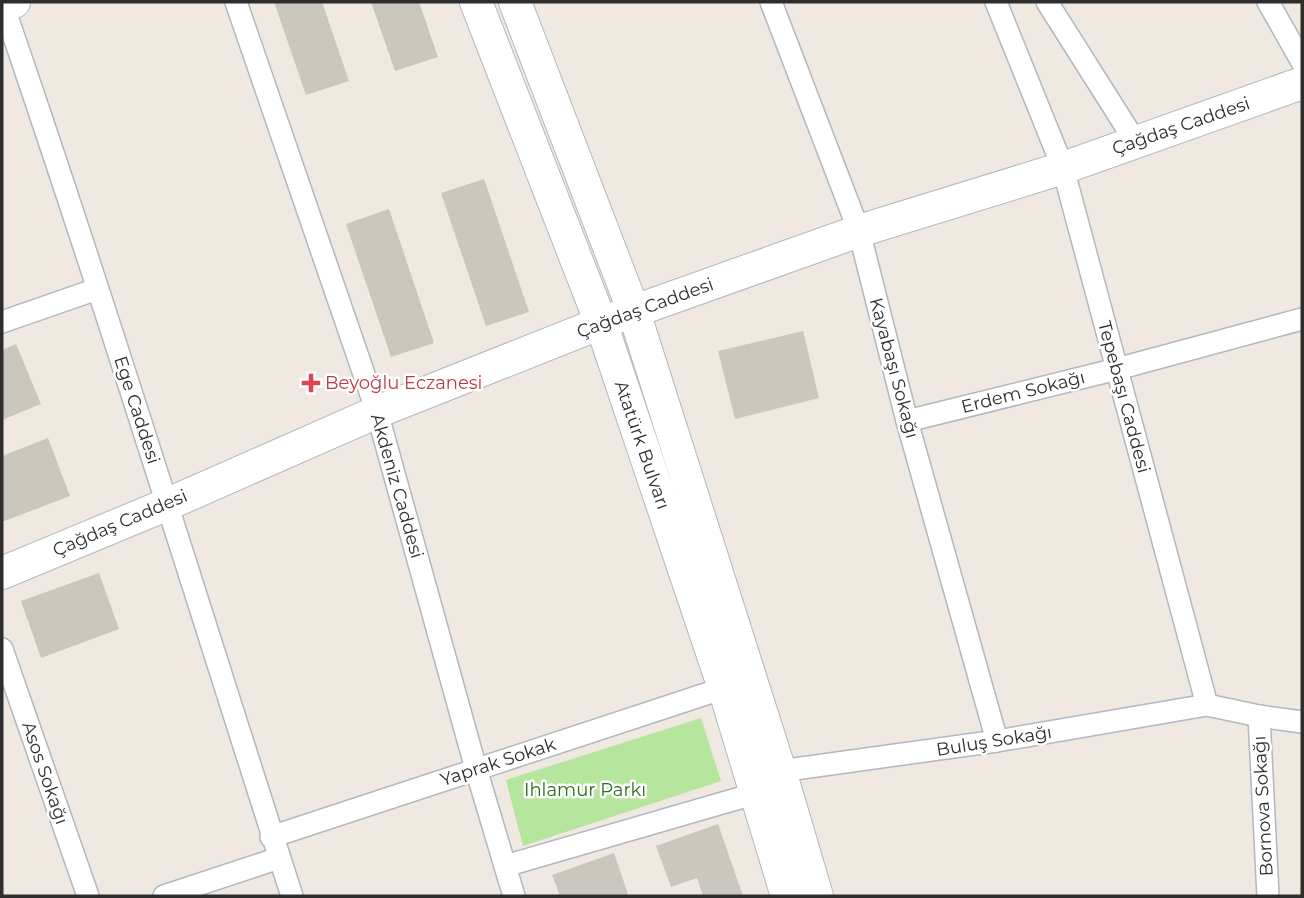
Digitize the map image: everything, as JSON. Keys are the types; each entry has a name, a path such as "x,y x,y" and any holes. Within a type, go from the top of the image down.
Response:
{"street":[{"name":"Akdeniz Caddesi","path":"236,2 377,412 514,896"},
{"name":"Atatürk Bulvarı","path":"476,2 601,323 724,688 787,896"},
{"path":"515,2 634,312 817,896"},
{"name":"Kayabaşı Sokağı","path":"771,2 859,231 907,421 997,741"},
{"name":"Tepebaşı Caddesi","path":"996,2 1063,168 1207,705"},
{"path":"1046,2 1135,141"},
{"path":"1268,2 1302,62"},
{"name":"Ege Caddesi","path":"5,4 292,896"},
{"name":"Çağdaş Caddesi","path":"2,573 377,412 601,323 859,231 1063,168 1302,83"},
{"path":"2,322 97,289"},
{"name":"Erdem Sokağı","path":"907,421 1117,369 1302,319"},
{"name":"Asos Sokağı","path":"2,649 88,896"},
{"name":"Yaprak Sokak","path":"271,837 724,688"},
{"path":"1207,705 1302,722"},
{"name":"Buluş Sokağı","path":"780,771 997,741 1207,705"},
{"name":"Bornova Sokağı","path":"1259,716 1268,896"},
{"path":"505,866 757,793"},
{"path":"164,896 279,858"}],"green space":[{"name":"Ihlamur Parkı","path":"701,718 721,781 523,846 506,780"}],"building":[{"path":"274,2 322,2 349,81 306,95"},
{"path":"371,2 419,2 438,57 395,71"},
{"path":"484,179 529,312 486,326 441,193"},
{"path":"389,209 434,343 391,357 346,224"},
{"path":"803,331 819,398 735,419 718,351"},
{"path":"16,344 41,404 2,420 2,350"},
{"path":"48,438 70,496 2,522 2,456"},
{"path":"99,573 119,629 41,658 21,601"},
{"path":"718,824 743,896 703,896 697,878 671,887 656,846"},
{"path":"614,853 628,894 560,896 552,875"}],"place":[{"name":"Beyoğlu Eczanesi","path":"311,383"}]}
